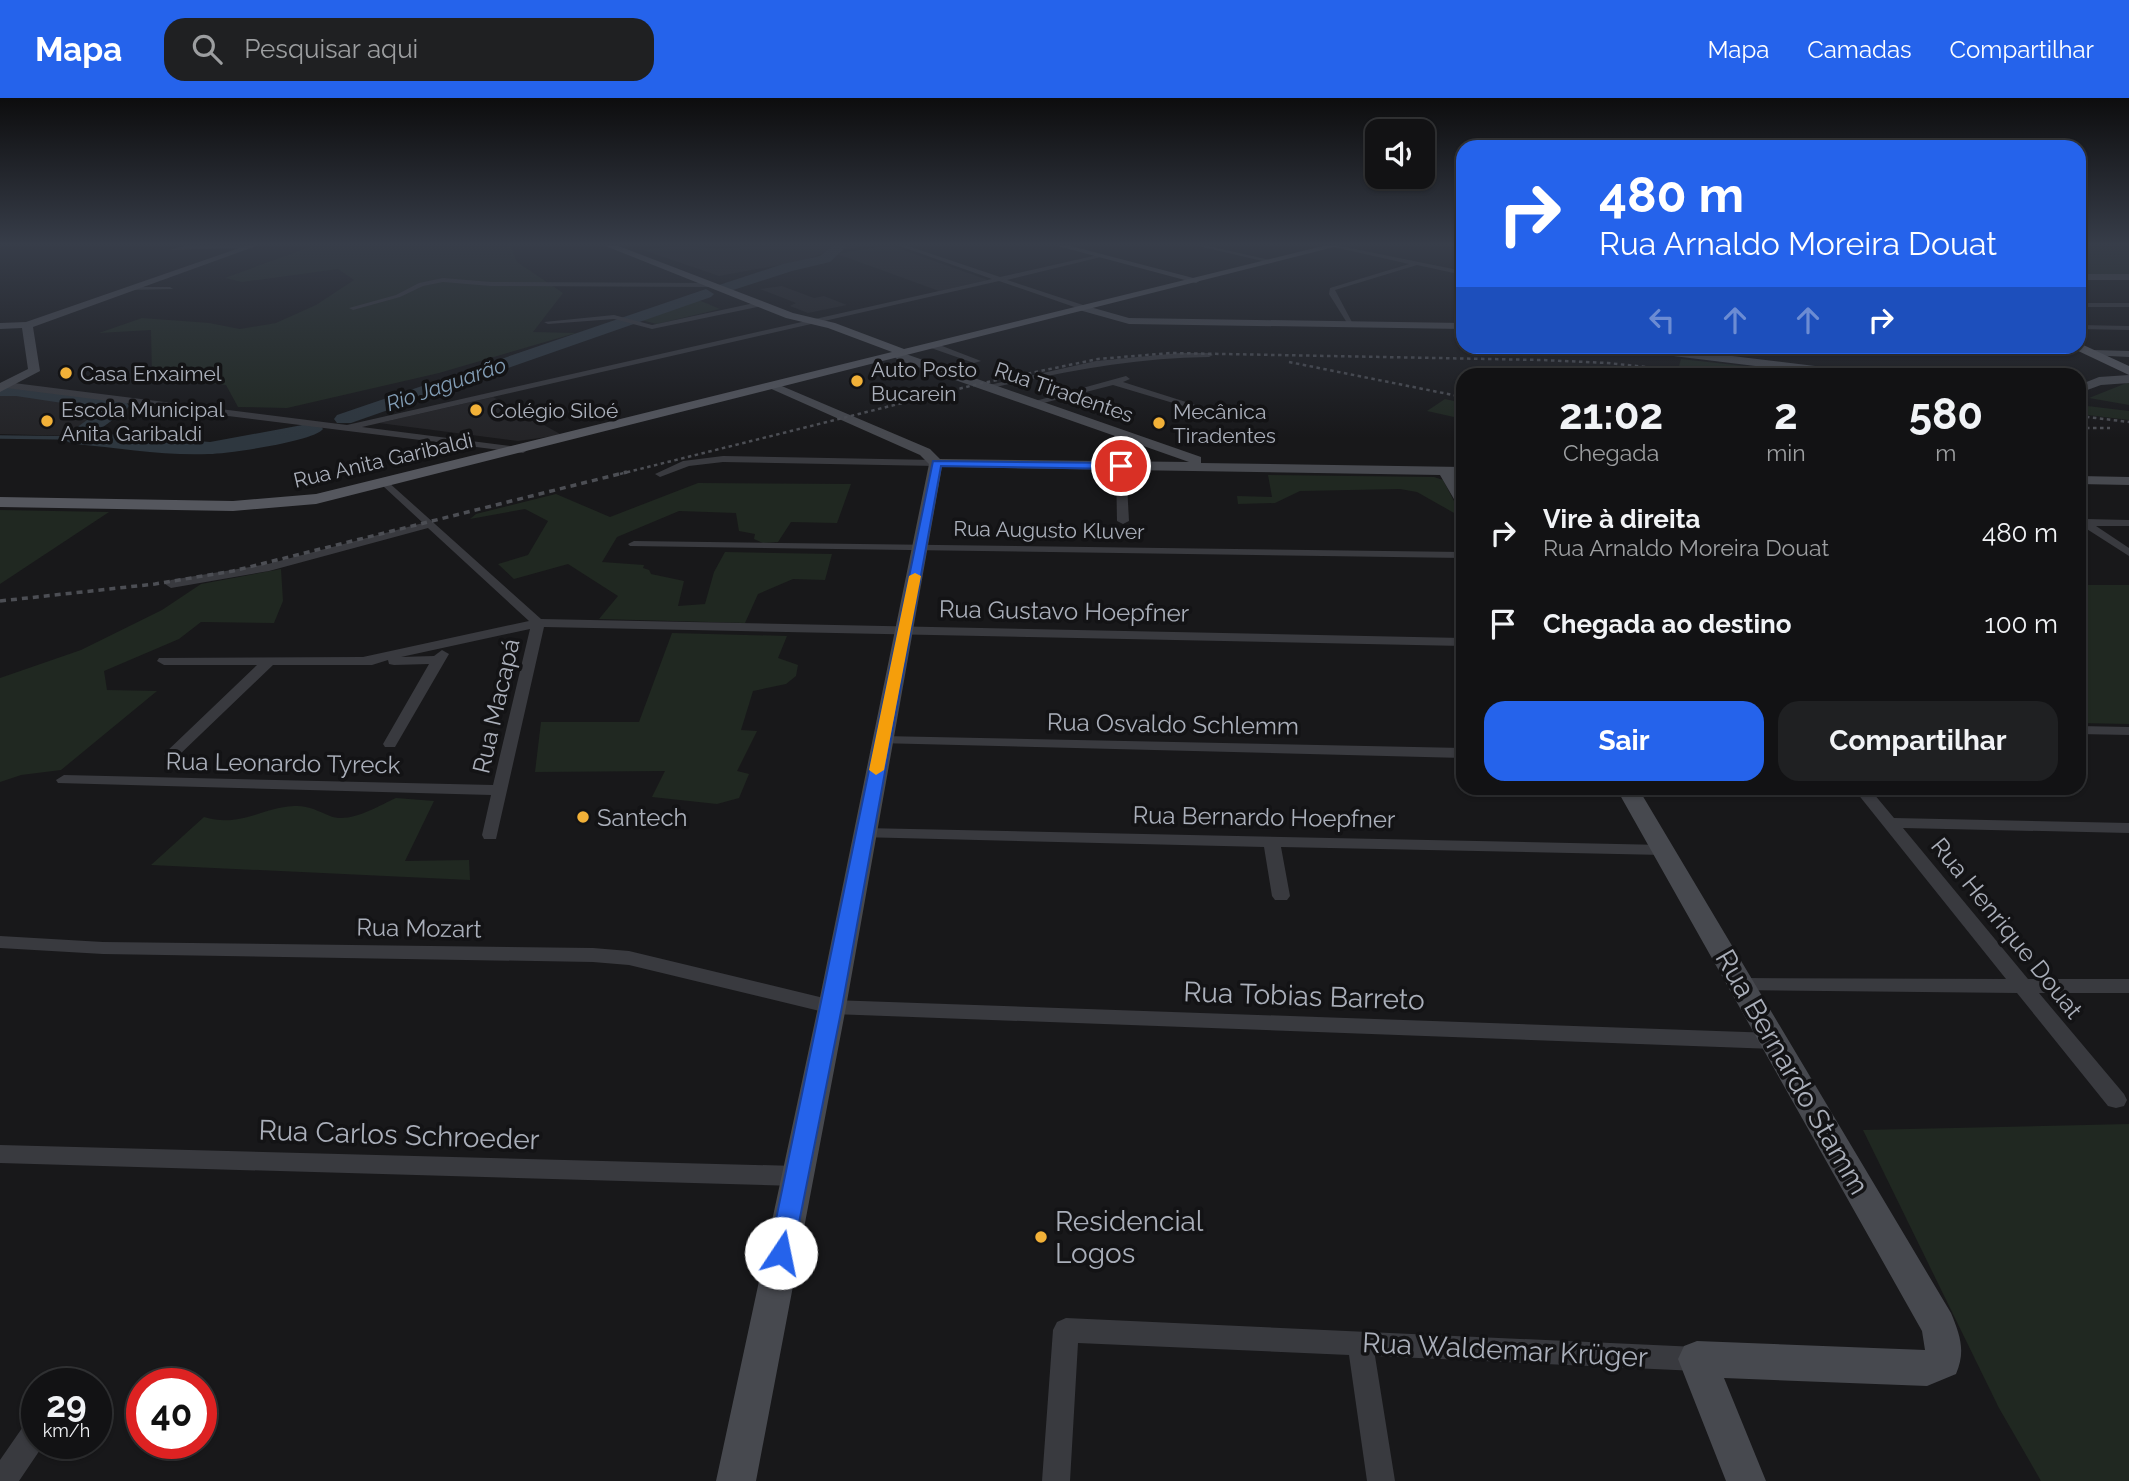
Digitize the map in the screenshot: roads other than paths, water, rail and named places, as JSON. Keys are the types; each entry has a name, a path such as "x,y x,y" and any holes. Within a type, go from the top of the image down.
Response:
{"main road":[{"path":"777,310 831,325 898,350 899,355"},
{"name":"Rua Anita Garibaldi","path":"0,502 262,505 316,499 387,484 1077,310"},
{"path":"2086,350 2129,371"}],"street":[{"path":"0,326 27,325 71,310"},
{"path":"634,331 733,310"},
{"path":"350,427 864,310"},
{"path":"1088,310 1129,321 1456,326"},
{"path":"1341,310 1349,324"},
{"path":"548,322 622,318 652,327"},
{"path":"3,386 34,371 27,325"},
{"path":"2086,327 2129,328"},
{"path":"934,346 977,361"},
{"path":"1676,354 1795,368"},
{"path":"1753,354 1768,365"},
{"path":"2099,381 2105,370 2097,356 2129,354"},
{"name":"Rua Tiradentes","path":"899,355 1217,467"},
{"path":"984,387 1097,363 1168,355 1209,355"},
{"path":"1032,403 1126,379"},
{"path":"2086,386 2099,381 2129,379"},
{"path":"1113,382 1203,409"},
{"path":"3,386 523,450"},
{"path":"773,387 931,458"},
{"path":"1170,466 1181,463 1181,455"},
{"path":"736,1481 832,1007 920,548 931,458"},
{"path":"660,474 687,463 723,459 931,458 975,464 1456,471"},
{"path":"1121,466 1123,521"},
{"path":"1445,471 1456,491"},
{"path":"2086,480 2129,481"},
{"name":"Rua Macapá","path":"387,484 538,622 490,835"},
{"path":"2086,521 2129,523"},
{"path":"171,584 269,567 430,524"},
{"path":"2086,524 2129,553"},
{"name":"Rua Augusto Kluver","path":"634,544 1456,555"},
{"name":"Rua Gustavo Hoepfner","path":"363,661 538,622 1456,642"},
{"path":"390,744 417,693 452,641"},
{"path":"164,662 438,660"},
{"path":"172,754 269,661"},
{"path":"2086,730 2129,731"},
{"name":"Rua Osvaldo Schlemm","path":"882,740 1456,753"},
{"name":"Rua Leonardo Tyreck","path":"64,780 500,790"},
{"name":"Rua Bernardo Stamm","path":"1632,795 1938,1325 1944,1343 1943,1361"},
{"name":"Rua Henrique Douat","path":"1867,795 2116,1100"},
{"path":"1890,823 2129,828"},
{"name":"Rua Bernardo Hoepfner","path":"864,833 1664,850"},
{"path":"1272,842 1281,896"},
{"name":"Rua Mozart","path":"0,942 103,948 593,955 641,960 832,1007"},
{"path":"1741,985 2129,986"},
{"name":"Rua Tobias Barreto","path":"832,1007 1774,1041"},
{"name":"Rua Carlos Schroeder","path":"0,1154 796,1177"},
{"name":"Rua Waldemar Krüger","path":"1056,1481 1066,1330 1927,1368 1943,1361"},
{"path":"1360,1343 1381,1481"},
{"path":"1697,1359 1746,1481"},
{"path":"2,1481 21,1454"}],"waterway":[{"name":"Rio Jaguarão","path":"344,419 661,310"},
{"name":"Rio Jaguarão","path":"0,390 16,390 119,406 75,438 210,448 313,429"},
{"path":"0,437 75,438"}],"railway":[{"path":"620,474 978,384 1098,359 1171,353 1542,360 1655,368"},
{"path":"1289,362 1456,396"},
{"path":"2086,417 2129,422"},
{"path":"2086,428 2110,428"},
{"path":"0,601 155,584 233,571 627,472"}],"place":[{"name":"Casa Enxaimel","path":"66,373"},
{"name":"Auto Posto Bucarein","path":"857,381"},
{"name":"Colégio Siloé","path":"476,410"},
{"name":"Escola Municipal Anita Garibaldi","path":"47,421"},
{"name":"Mecânica Tiradentes","path":"1159,423"},
{"name":"Santech","path":"583,817"},
{"name":"Residencial Logos","path":"1041,1237"}]}
